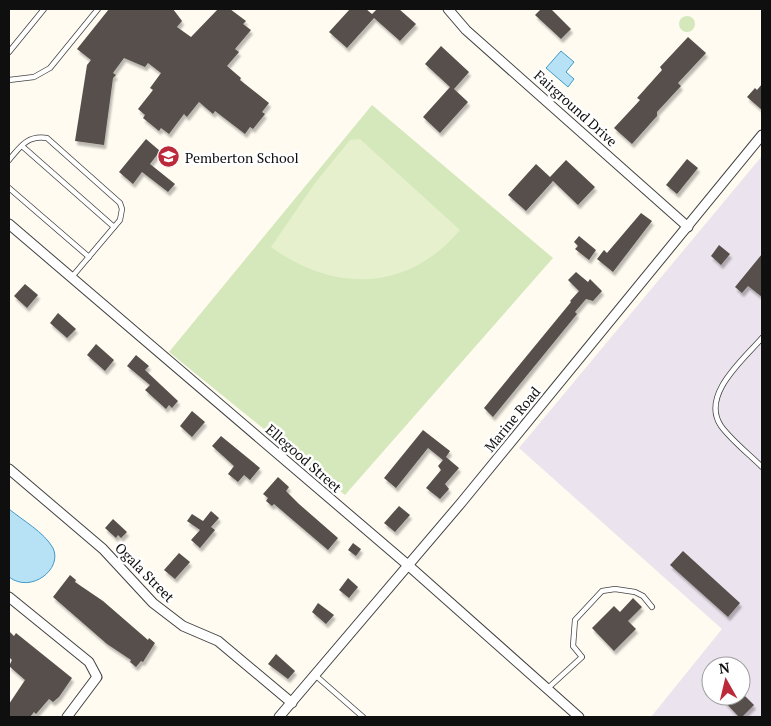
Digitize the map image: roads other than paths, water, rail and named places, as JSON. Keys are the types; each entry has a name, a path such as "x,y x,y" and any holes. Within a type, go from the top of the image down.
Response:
{"street":[{"name":"Fairground Drive","path":"448,9 466,30 688,227"},
{"name":"Marine Road","path":"279,717 409,566 762,135"},
{"name":"Ellegood Street","path":"9,224 409,566 579,717"},
{"name":"Ogala Street","path":"9,469 104,549 153,603 183,626 218,641 292,702"},
{"path":"9,597 94,668 97,677 66,717"}],"lane":[{"path":"9,52 44,9"},
{"path":"9,80 34,77 50,68 98,9"},
{"path":"9,160 32,138 46,138 120,203 122,215 71,278"},
{"path":"22,146 114,227"},
{"path":"9,188 89,257"},
{"path":"762,338 729,375 717,396 716,410 720,425 762,467"},
{"path":"548,689 582,657 573,646 575,620 602,591 615,589 635,592 643,596 652,607"},
{"path":"315,675 363,717"}],"water":[{"path":"561,51 574,62 566,72 574,79 568,87 546,68"},
{"path":"9,509 39,532 53,548 55,556 53,564 43,577 35,581 27,583 9,577"}],"place":[{"name":"Pemberton School","path":"169,157"}]}
